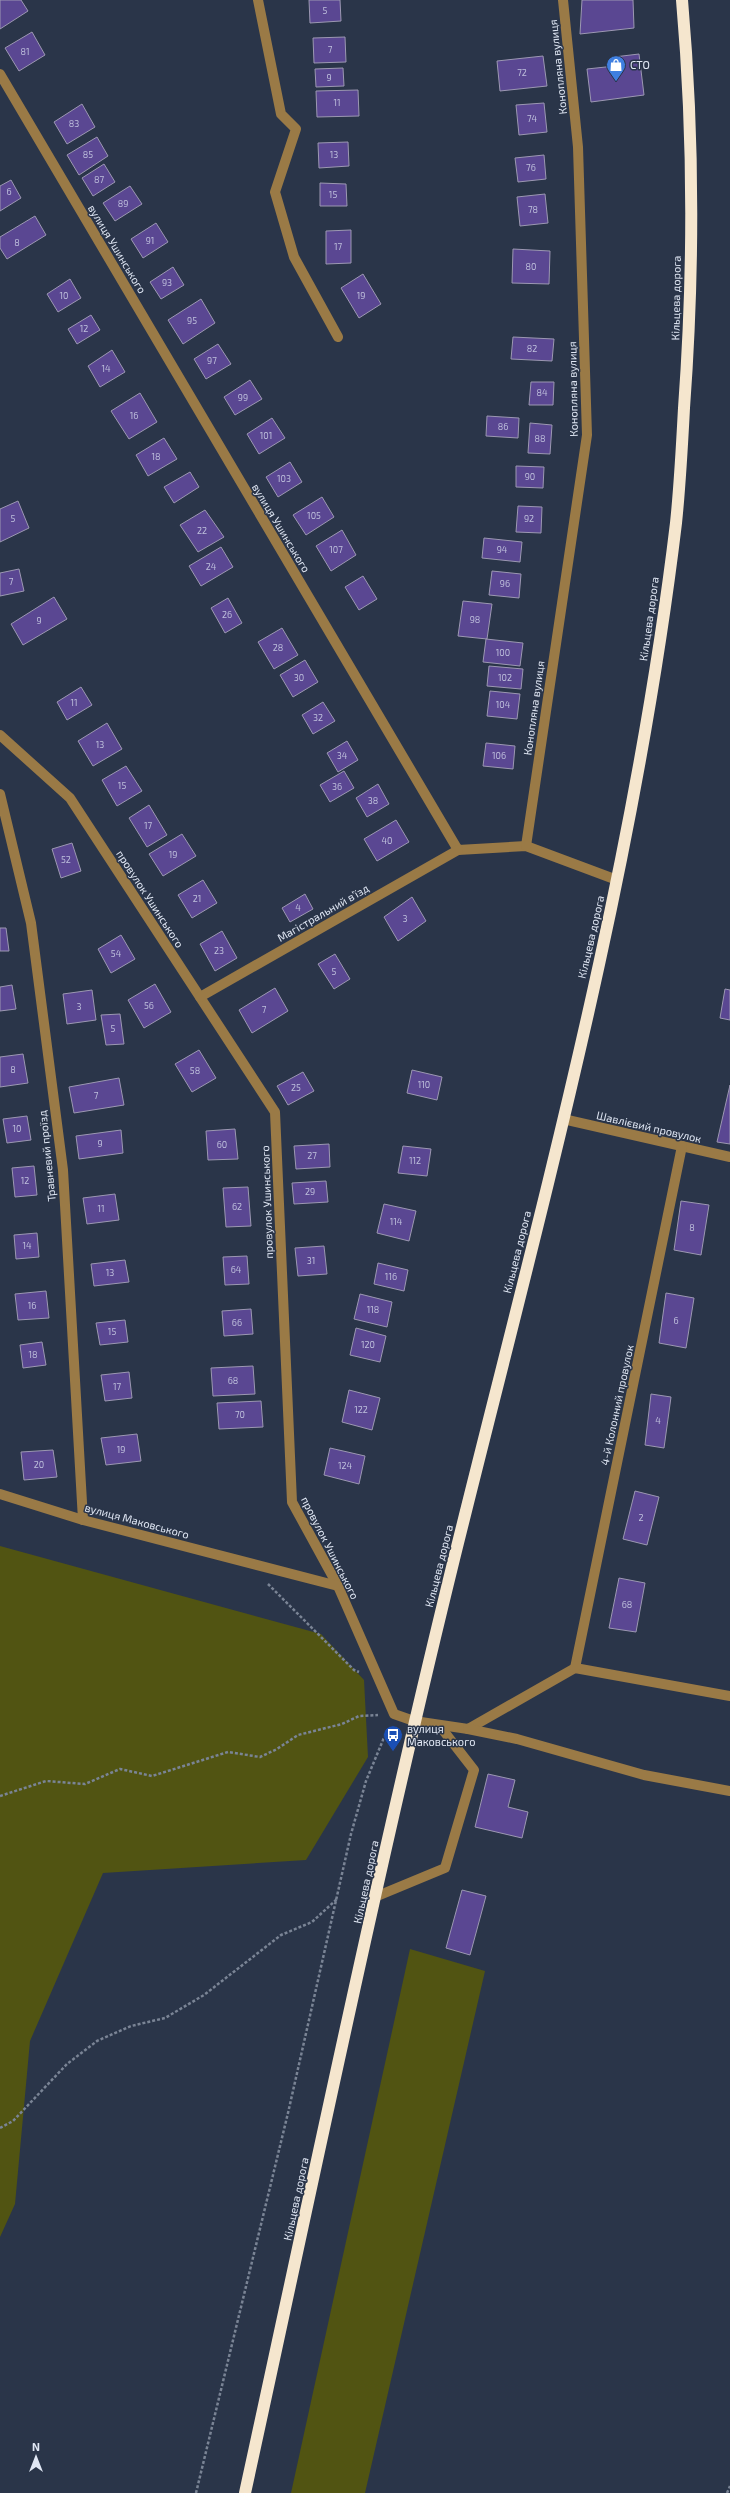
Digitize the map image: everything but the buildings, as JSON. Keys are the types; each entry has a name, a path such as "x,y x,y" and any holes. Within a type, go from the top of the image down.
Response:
{"highway":[{"name":"Кільцева дорога","path":"245,2493 414,1721 563,1119 618,880 654,674 677,511 690,322 691,146 682,0"}],"street":[{"path":"258,0 281,114 296,129 275,192 294,257 338,337"},
{"name":"Конопляна вулиця","path":"526,846 587,434 578,147 563,0"},
{"name":"вулиця Ушинського","path":"0,74 458,850"},
{"name":"провулок Ушинського","path":"0,735 70,798 275,1112 292,1502 338,1586 394,1714"},
{"name":"Травневий проїзд","path":"0,794 31,923 63,1170 83,1520"},
{"path":"458,850 526,846 618,880"},
{"name":"Магістральний в’їзд","path":"200,997 458,850"},
{"name":"Шавлієвий провулок","path":"563,1119 730,1157"},
{"name":"4-й Колонний провулок","path":"575,1668 682,1146"},
{"name":"вулиця Маковського","path":"0,1494 83,1520 338,1586"},
{"path":"468,1729 575,1668 730,1696"},
{"path":"394,1714 414,1721 468,1729 517,1739 644,1775 730,1791"},
{"path":"376,1897 445,1868 474,1770 439,1725"}],"path":[{"path":"266,1583 354,1670 378,1679"},
{"path":"0,1796 46,1781 85,1784 120,1769 152,1776 228,1752 260,1757 277,1749 298,1735 342,1724 359,1716 394,1714 366,1781 351,1834 247,2289 214,2413 196,2493"},
{"path":"0,2128 14,2121 67,2064 97,2041 131,2026 165,2018 204,1995 281,1935 312,1922 337,1899"},
{"path":"727,2493 730,2486"}],"shaded area":[{"path":"0,1546 321,1634 364,1680 368,1757 306,1860 103,1873 30,2041 15,2204 0,2237"},
{"path":"410,1949 485,1971 365,2493 291,2493"}],"place":[{"name":"СТО","path":"616,82"},
{"name":"вулиця Маковського","path":"393,1752"}]}
